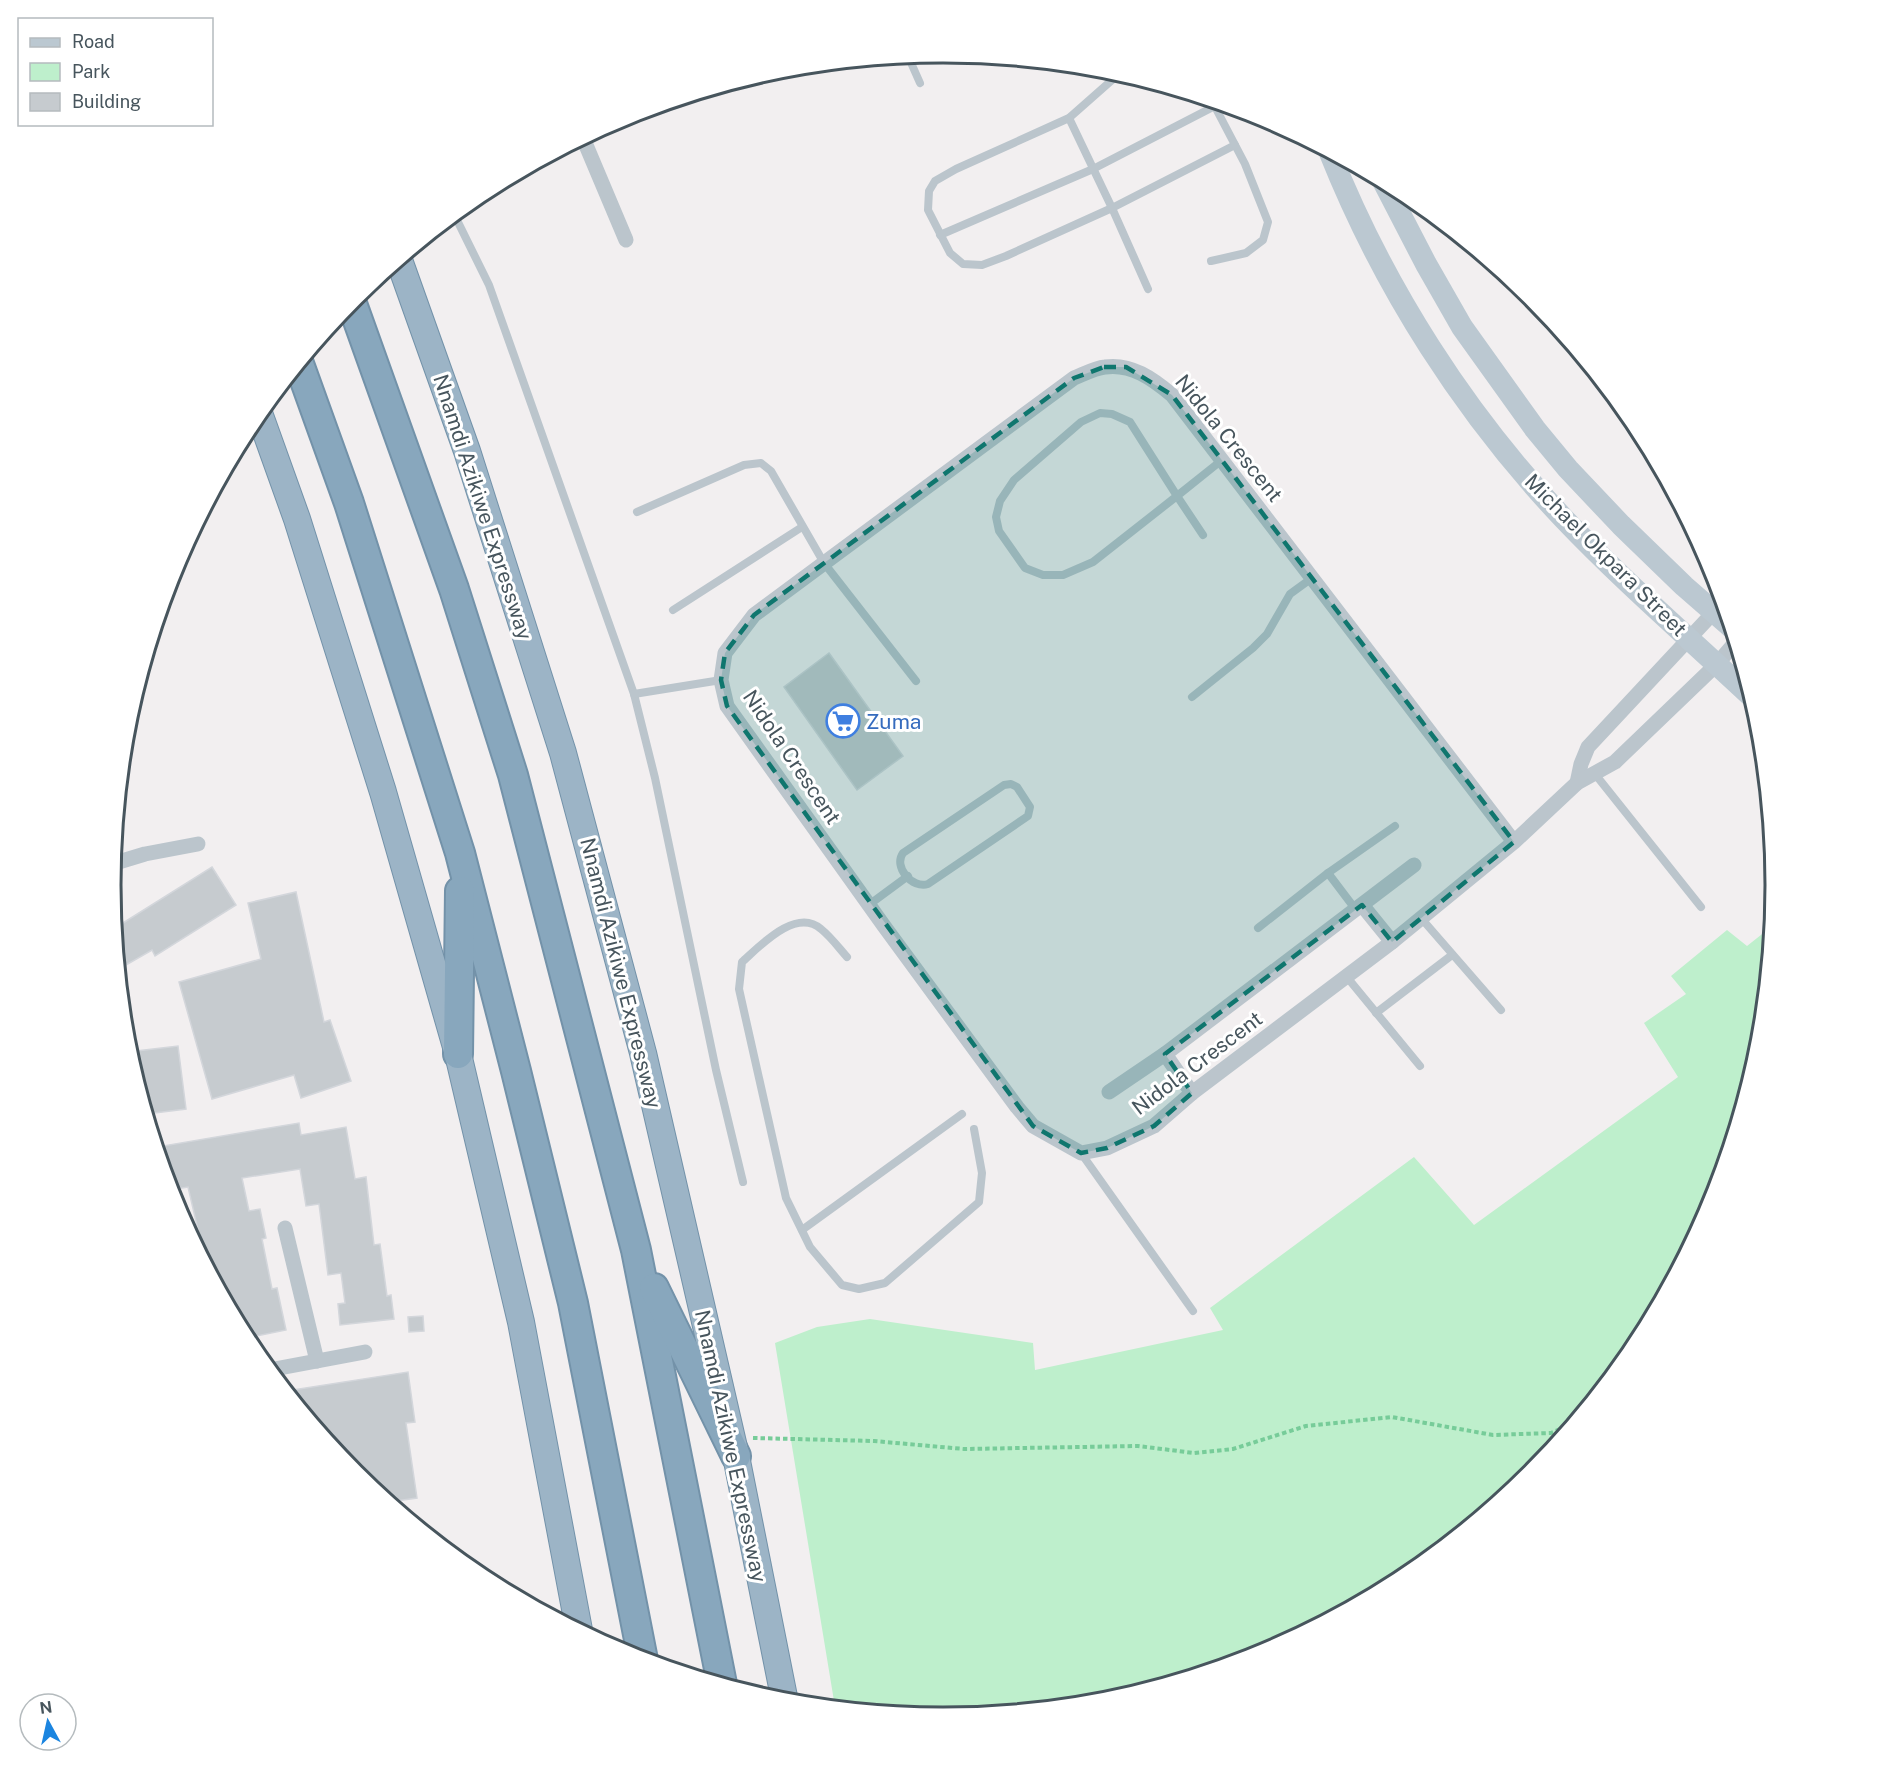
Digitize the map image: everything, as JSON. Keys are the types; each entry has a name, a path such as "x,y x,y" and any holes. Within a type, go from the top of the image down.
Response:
{"highway":[{"name":"Nnamdi Azikiwe Expressway","path":"401,267 467,451 563,753 643,1053 734,1447 783,1691"},
{"path":"355,312 454,589 513,775 636,1250 720,1676"},
{"path":"302,372 349,503 460,853 573,1303 641,1649"},
{"path":"263,424 297,519 383,792 458,1054 521,1322 577,1621"},
{"path":"458,1054 460,853"},
{"path":"636,1250 734,1447"}],"main road":[{"name":"Michael Okpara Street","path":"1334,162 1368,238 1401,299 1432,351 1468,403 1516,464 1564,519 1687,638 1740,686"},
{"name":"Michael Okpara Street","path":"1391,196 1462,327 1535,429 1568,469 1621,525 1718,613"}],"street":[{"path":"586,145 626,240"},
{"name":"Nidola Crescent","path":"1514,842 1172,395 1156,381 1126,367 1104,367 1074,378 754,615 725,653 721,680 727,706 1033,1126 1081,1154 1107,1148 1154,1126 1192,1092 1392,942 1514,842 1578,783 1615,762 1730,650"},
{"path":"1578,783 1581,764 1588,747 1715,610"},
{"path":"122,861 198,844"},
{"path":"1109,1092 1165,1054 1414,865"},
{"path":"1359,908 1392,942"},
{"path":"1165,1054 1192,1092"},
{"path":"285,1228 317,1361"},
{"path":"279,1368 365,1352"}],"lane":[{"path":"912,64 920,83"},
{"path":"1111,81 1069,118 956,169 935,182 929,191 928,210 950,253 963,264 982,265 1112,208 1235,145"},
{"path":"940,235 1093,169 1207,107"},
{"path":"1211,261 1246,253 1263,240 1268,222 1261,201 1217,111"},
{"path":"1069,118 1148,289"},
{"path":"458,222 489,285 634,694 655,778 716,1070 743,1182"},
{"path":"1203,535 1177,496 1130,422 1112,414 1100,413 1082,422 1014,480 1000,501 996,517 999,531 1025,568 1043,575 1063,575 1092,562 1177,496 1222,460"},
{"path":"637,512 744,465 761,463 771,471 824,563 916,681"},
{"path":"673,610 802,527"},
{"path":"1192,698 1253,648 1267,634 1290,594 1312,578"},
{"path":"634,694 721,680"},
{"path":"1595,774 1701,907"},
{"path":"1011,784 1017,787 1030,807 1028,816 928,884 921,886 915,884 908,876 899,865 899,859 903,853 1004,785 1011,784"},
{"path":"1258,928 1395,826"},
{"path":"1329,873 1359,908"},
{"path":"870,904 908,876"},
{"path":"1421,918 1501,1010"},
{"path":"847,957 820,927 802,921 778,930 742,962 739,989 786,1198 810,1247 842,1285 859,1289 885,1283 979,1202 982,1173 974,1130"},
{"path":"1376,1013 1452,955"},
{"path":"1346,976 1420,1066"},
{"path":"802,1230 962,1114"},
{"path":"1081,1154 1193,1311"}],"path":[{"path":"734,1447 874,1441 964,1449 1138,1446 1194,1453 1233,1449 1306,1426 1392,1417 1493,1435 1551,1433 1558,1430"}],"highlighted area":[{"path":"1104,367 1126,367 1172,395 1514,842 1392,942 1362,905 1165,1054 1192,1093 1154,1126 1107,1148 1081,1153 1033,1126 727,706 721,680 725,653 754,615 1074,378"}],"green space":[{"path":"1727,930 1747,946 1763,933 1758,992 1749,1045 1737,1098 1721,1149 1680,1249 1655,1296 1595,1385 1561,1427 1485,1503 1400,1568 1354,1597 1258,1644 1156,1679 1050,1700 997,1705 943,1707 834,1700 775,1343 817,1327 870,1319 1033,1343 1035,1370 1223,1330 1210,1308 1414,1157 1474,1225 1678,1077 1644,1023 1686,994 1671,976"}],"building":[{"name":"Zuma","path":"829,653 903,756 857,790 784,687"},
{"path":"212,867 236,905 155,956 152,950 125,965 122,923"},
{"path":"296,892 324,1022 330,1020 351,1081 301,1098 294,1075 212,1099 179,982 261,959 248,903"},
{"path":"178,1046 186,1109 154,1113 138,1051"},
{"path":"299,1123 301,1135 346,1127 355,1179 366,1177 374,1245 380,1244 387,1296 391,1295 394,1319 340,1325 338,1304 345,1303 341,1273 328,1275 319,1204 306,1206 300,1169 242,1178 249,1211 260,1209 266,1238 262,1239 272,1289 277,1288 286,1330 256,1336 231,1296 206,1249 199,1233 188,1187 180,1188 164,1146"},
{"path":"423,1316 424,1331 409,1332 408,1317"},
{"path":"408,1372 415,1422 406,1423 417,1498 399,1501 325,1427 295,1390"}],"place":[{"name":"Zuma","path":"843,721"}]}
